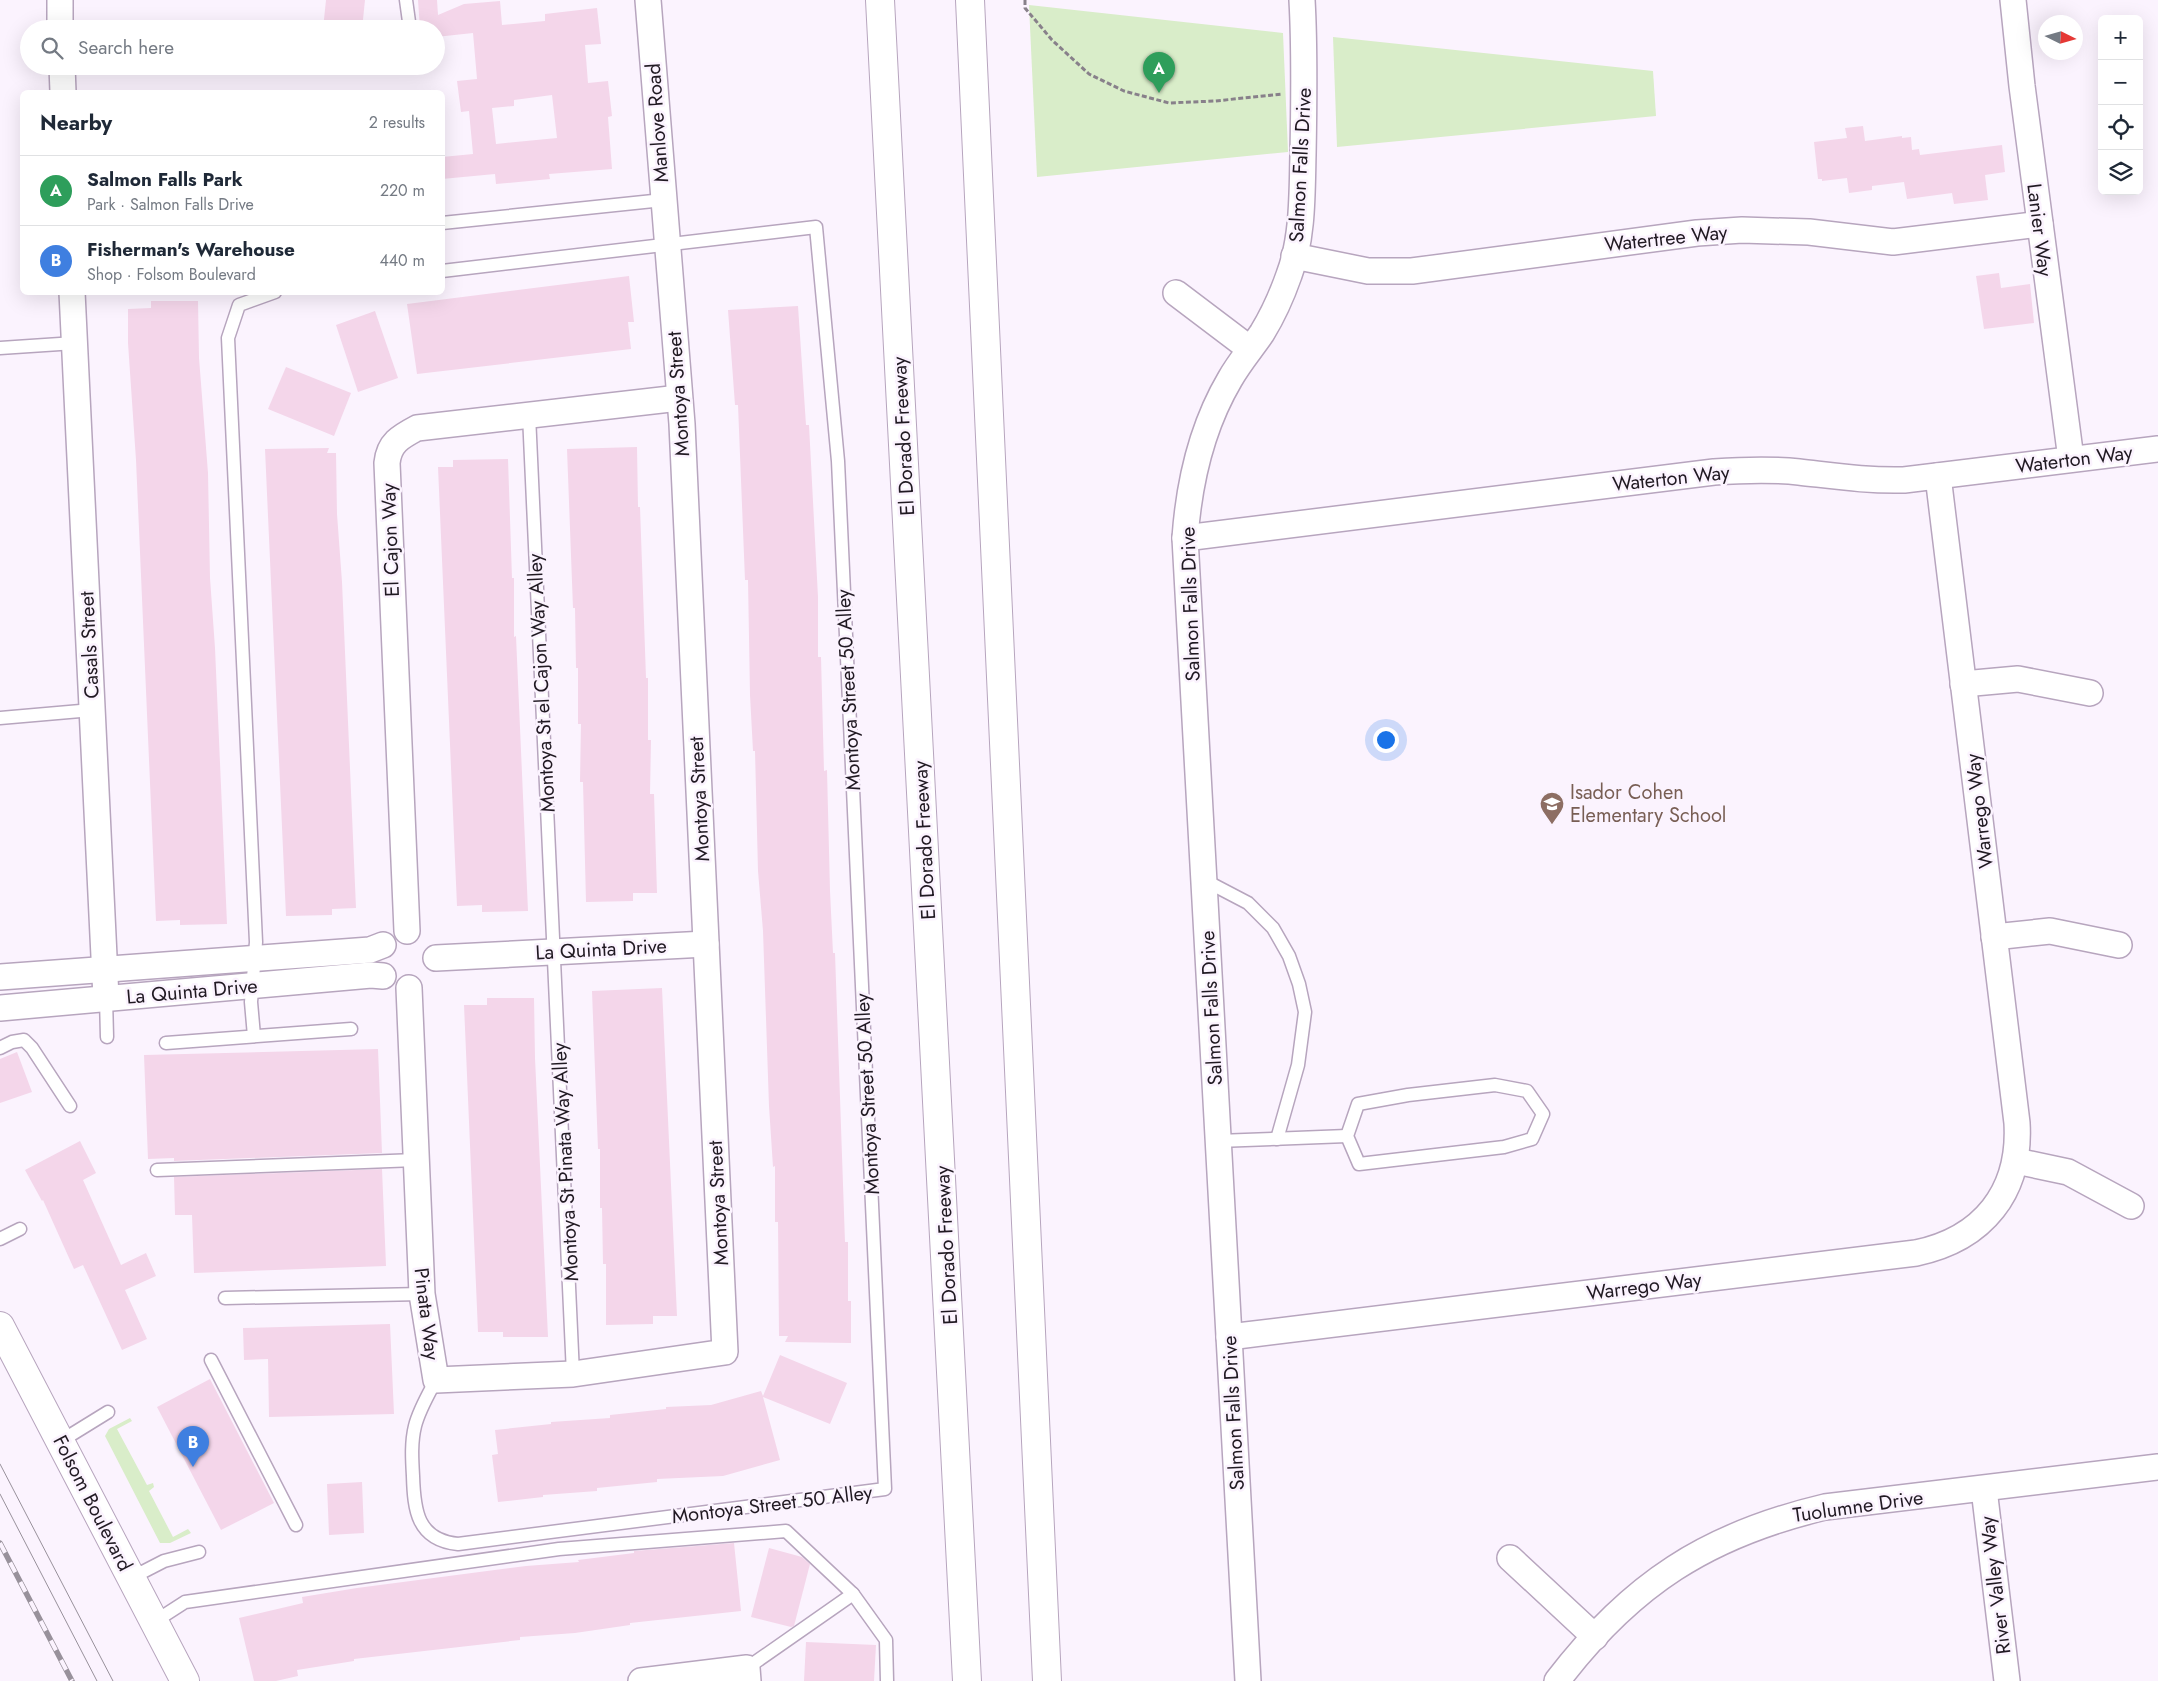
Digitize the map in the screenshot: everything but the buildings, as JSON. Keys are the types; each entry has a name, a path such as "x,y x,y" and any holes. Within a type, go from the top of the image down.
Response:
{"main road":[{"name":"El Dorado Freeway","path":"880,0 967,1681"},
{"path":"970,0 1047,1681"},
{"name":"Folsom Boulevard","path":"0,1326 185,1681"}],"street":[{"path":"60,0 60,20"},
{"name":"Manlove Road","path":"648,0 667,245"},
{"name":"Salmon Falls Drive","path":"1248,1681 1185,538 1189,497 1202,440 1214,409 1230,379 1278,304 1294,256 1299,232 1302,190 1304,93 1302,0"},
{"name":"Lanier Way","path":"2013,0 2071,459"},
{"path":"62,75 63,90"},
{"name":"Watertree Way","path":"1294,256 1368,271 1412,271 1697,233 1742,230 1809,232 1893,242 2040,224"},
{"name":"Montoya Street","path":"667,245 679,398 725,1352"},
{"path":"1176,293 1250,349"},
{"name":"Casals Street","path":"72,295 106,998"},
{"name":"El Cajon Way","path":"407,930 388,451 397,438 417,428 679,398"},
{"name":"Waterton Way","path":"1185,538 1714,472 1756,470 1798,472 1870,480 1938,476 2158,449"},
{"name":"Warrego Way","path":"1229,1337 1932,1250 1962,1237 1987,1217 2005,1190 2016,1161 2017,1123 1938,476"},
{"path":"1963,684 2018,679 2090,693"},
{"path":"407,930 424,936 430,942 436,958 433,973 423,983 409,988 394,985 383,976 379,959 383,945 390,936 407,930"},
{"path":"1994,937 2050,931 2119,945"},
{"name":"La Quinta Drive","path":"436,958 706,944"},
{"name":"La Quinta Drive","path":"0,977 370,950 383,945"},
{"name":"La Quinta Drive","path":"0,1008 371,975 383,976"},
{"name":"Pinata Way","path":"409,988 422,1294 436,1380 573,1374 725,1352"},
{"path":"2016,1161 2068,1172 2131,1206"},
{"name":"Tuolumne Drive","path":"1557,1681 1595,1637 1640,1592 1673,1568 1708,1547 1746,1529 1785,1516 1825,1507 2158,1467"},
{"name":"River Valley Way","path":"1984,1489 2007,1681"},
{"path":"1510,1558 1595,1637"},
{"path":"642,1681 747,1674"}],"lane":[{"path":"406,0 409,20"},
{"path":"445,223 663,200"},
{"name":"Montoya Street 50 Alley","path":"436,1380 419,1412 412,1440 414,1502 417,1516 425,1529 436,1538 450,1543 885,1489 838,461 816,226 667,245"},
{"path":"445,271 667,245"},
{"path":"254,1036 252,986 256,942 228,338 238,305 266,295"},
{"path":"0,348 75,343"},
{"name":"Montoya St el Cajon Way Alley","path":"529,415 554,951"},
{"path":"0,718 92,710"},
{"path":"1204,880 1248,903 1273,928 1290,956 1299,984 1305,1012 1298,1065 1277,1139"},
{"name":"Montoya St Pinata Way Alley","path":"554,951 573,1374"},
{"path":"106,998 107,1037"},
{"path":"166,1042 351,1030"},
{"path":"0,1048 12,1042 24,1040 32,1048 70,1106"},
{"path":"1495,1085 1527,1091 1542,1114 1532,1139 1504,1147 1359,1164 1347,1136 1358,1104 1408,1095 1485,1086 1495,1085"},
{"path":"1218,1141 1347,1136"},
{"path":"157,1170 416,1160"},
{"path":"0,1239 20,1229"},
{"path":"226,1298 422,1294"},
{"path":"211,1360 296,1525"},
{"path":"61,1441 108,1412"},
{"path":"154,1622 185,1602 559,1549 786,1531 853,1594 886,1640 887,1681"},
{"path":"131,1578 164,1561 199,1552"},
{"path":"747,1674 853,1594"}],"path":[{"path":"1025,0 1025,8 1052,40 1088,74 1124,91 1169,103 1304,93"}],"green space":[{"path":"1029,5 1283,33 1288,152 1037,177"},
{"path":"1333,37 1653,71 1656,116 1337,147"},
{"path":"130,1418 132,1421 117,1429 147,1485 153,1483 154,1487 149,1491 173,1537 188,1529 191,1533 170,1543 160,1543 105,1436 109,1429"}],"tram line":[{"path":"0,1464 113,1681"},
{"path":"0,1494 97,1681"}],"railway":[{"path":"0,1543 72,1681"}],"place":[{"name":"Salmon Falls Park","path":"1159,93"},
{"name":"Isador Cohen Elementary School","path":"1552,825"},
{"name":"Fisherman's Warehouse","path":"193,1467"}]}
